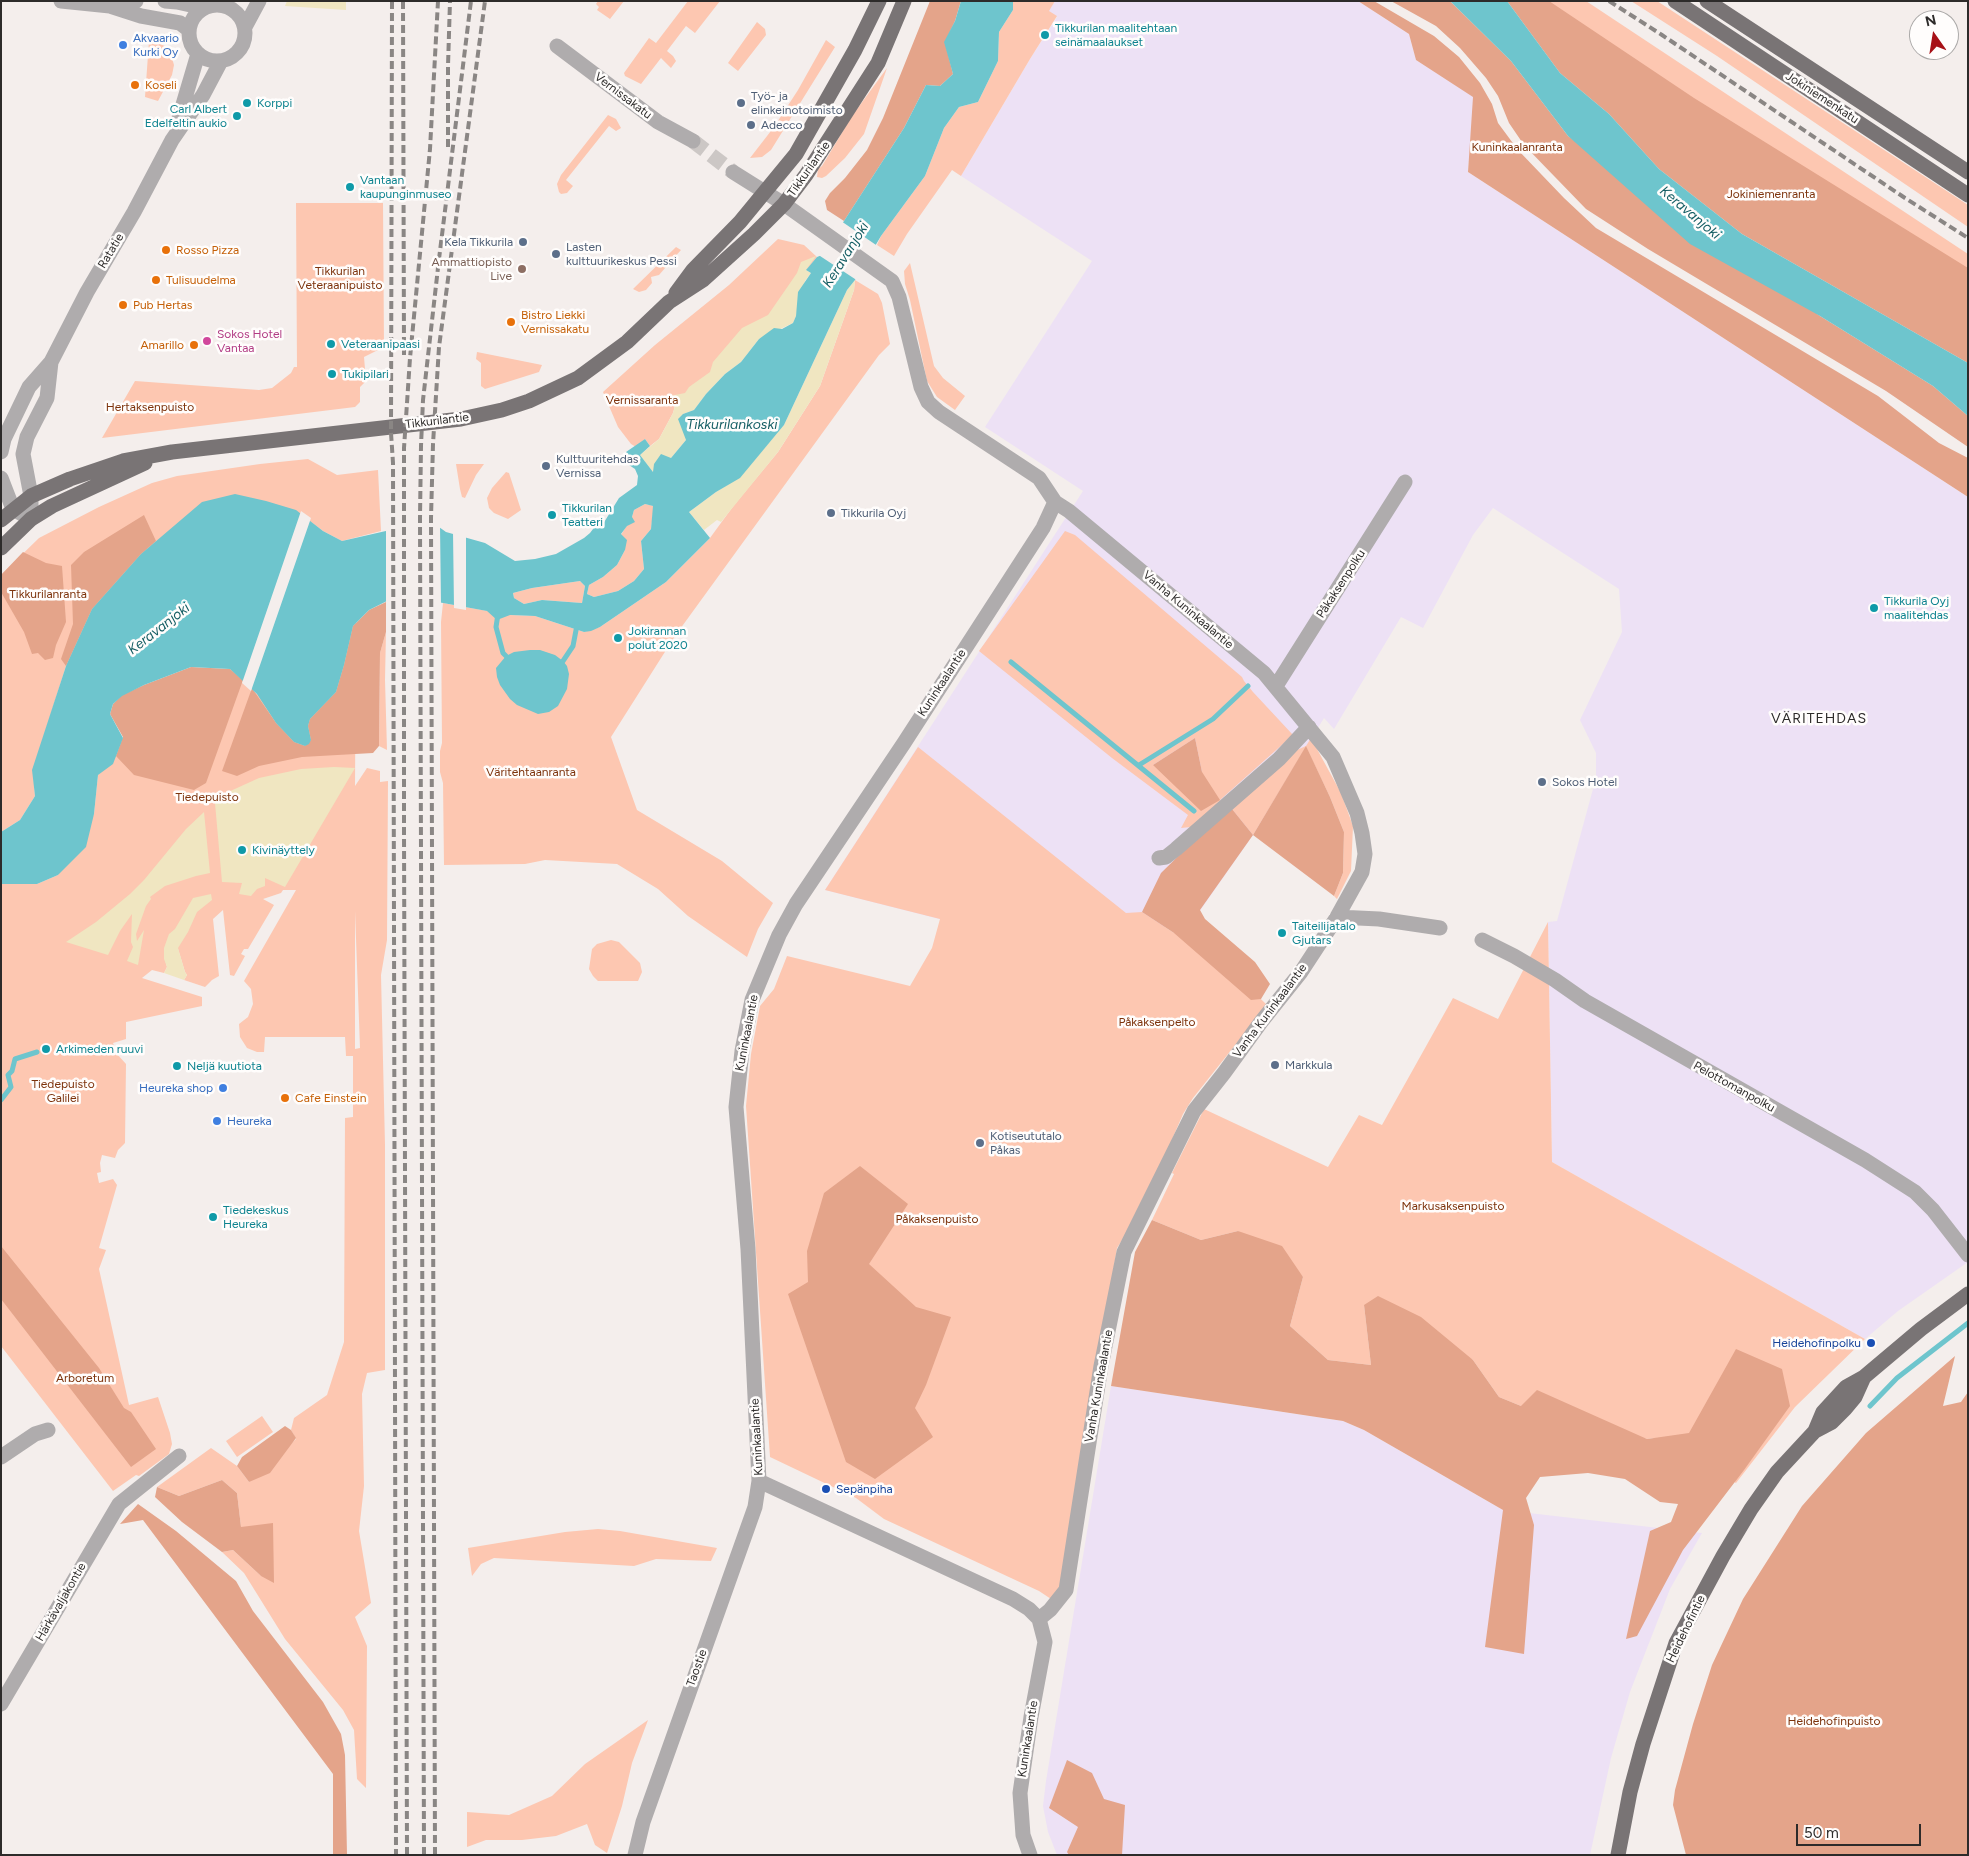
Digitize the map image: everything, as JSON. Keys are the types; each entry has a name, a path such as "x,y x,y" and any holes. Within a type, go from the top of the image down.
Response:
{"main road":[{"name":"Tikkurilantie","path":"670,302 693,270 766,193 796,154 855,50 879,1"},
{"name":"Tikkurilantie","path":"1,520 31,496 70,478 124,461 172,452 461,419 502,410 552,392 578,378 627,342 670,302 703,280 784,204 806,175 878,63 904,1"},
{"name":"Jokiniemenkatu","path":"1675,1 1968,195"},
{"name":"Jokiniemenkatu","path":"1707,1 1968,172"},
{"name":"Tikkurilantie","path":"1,548 31,519 52,506 172,452"},
{"name":"Heidehofintie","path":"1618,1855 1630,1792 1643,1744 1676,1644 1723,1556 1751,1510 1777,1472 1815,1431 1832,1422 1845,1409 1855,1397 1864,1377 1921,1329 1968,1294"}],"street":[{"path":"61,1 110,6 141,16 180,23 189,30"},
{"path":"110,6 136,1"},
{"path":"165,1 204,8 230,4 245,27"},
{"path":"204,8 192,20 189,30 190,40 198,54 208,60 221,61 232,57 241,49 244,42 245,27 259,1"},
{"name":"Vernissakatu","path":"557,46 658,122 693,141"},
{"name":"Ratatie","path":"172,140 198,54"},
{"name":"Ratatie","path":"2,445 28,387 51,362 87,292 134,212 172,140 203,95 221,61"},
{"path":"733,172 784,204 892,281 897,289 921,387 928,402 939,412 1039,478 1055,502"},
{"name":"Ratatie","path":"31,519 31,496 23,454 24,445 47,398 51,362"},
{"path":"1,478 14,509 31,519"},
{"name":"Påkaksenpolku","path":"1276,686 1405,482"},
{"name":"Vanha Kuninkaalantie","path":"1039,1619 1050,1610 1066,1590 1101,1366 1124,1252 1194,1111 1301,972 1337,917 1362,872 1365,854 1362,833 1351,796 1333,757 1276,686 1264,673 1069,511 1055,502"},
{"name":"Kuninkaalantie","path":"1030,1855 1023,1835 1020,1793 1031,1717 1045,1642 1039,1619 1029,1609 1013,1599 759,1481 748,1249 736,1107 742,1051 752,1000 779,935 796,904 904,743 1038,536 1055,502"},
{"path":"1159,858 1166,857 1176,849 1279,759 1309,727"},
{"path":"1337,917 1380,919 1440,928"},
{"name":"Pelottomanpolku","path":"1482,940 1514,956 1555,980 1585,1001 1865,1160 1915,1192 1934,1210 1968,1254"},
{"path":"1,1457 35,1434 48,1430"},
{"name":"Härkävaljakontie","path":"1,1704 121,1501 179,1456"},
{"name":"Taostie","path":"635,1855 646,1813 755,1507 759,1481"}],"shaded area":[{"path":"1055,1 1358,1 1409,34 1416,60 1474,97 1468,172 1968,497 1968,1262 1898,1311 1865,1339 1552,1162 1548,922 1557,921 1596,778 1596,753 1580,720 1622,632 1619,589 1493,508 1473,535 1423,628 1401,617 1334,729 1324,718 1253,835 1188,928 947,921 825,890 1083,491 985,427 1092,261 961,176 1057,17 1048,11"},
{"path":"1111,1386 1343,1421 1364,1430 1503,1510 1702,1533 1670,1589 1630,1692 1611,1758 1590,1855 1057,1855 1048,1832 1043,1806"}],"green space":[{"path":"598,1 624,1 610,19 597,10 599,7 596,4"},
{"path":"688,1 720,1 695,33 686,26 667,51 676,61 671,68 661,58 641,84 625,76 624,73 649,38 656,43"},
{"path":"930,1 961,1 955,21 945,42 953,74 940,86 926,85 904,128 844,221 827,210 825,201 867,150 883,118"},
{"path":"1013,1 1055,1 1049,11 1057,16 961,176 952,170 907,234 894,256 877,245 881,236 925,176 944,128 959,107 978,102 998,61 999,32 1013,10"},
{"path":"1358,1 1374,1 1434,36 1459,57 1480,83 1492,104 1498,123 1518,150 1596,228 1878,396 1939,443 1968,458 1968,497 1468,172 1473,97 1416,60 1409,34"},
{"path":"1391,1 1450,1 1511,61 1568,136 1820,316 1933,386 1968,416 1968,447 1886,391 1648,249 1586,209 1524,145 1509,123 1498,96 1486,78 1460,48 1436,26"},
{"name":"Jokiniemenranta","path":"1507,1 1586,1 1968,254 1968,363"},
{"name":"Jokiniemenranta","path":"1507,1 1549,1 1694,98 1968,268 1968,363 1742,234 1659,169 1609,114 1560,73"},
{"path":"1631,1 1657,1 1968,205 1968,227 1717,56"},
{"path":"757,22 765,29 766,35 738,71 728,63"},
{"path":"826,40 835,47 771,150 762,157 750,158 774,127 798,90"},
{"path":"149,41 169,48 174,65 172,75 158,101 145,97"},
{"path":"887,68 864,134 845,158 826,176 822,178 817,177 818,169 822,166 852,116"},
{"path":"608,115 616,119 621,128 616,131 609,126 566,180 573,186 567,193 561,194 557,184 561,175"},
{"path":"296,203 383,203 384,347 364,357 366,381 360,387 360,402 355,407 102,438 135,381 259,390 272,388 291,373 294,367 297,367"},
{"name":"Vernissaranta","path":"778,239 804,245 817,257 802,275 771,324 676,402 673,413 659,439 650,446 645,439 636,447 631,444 618,427 603,392 655,345 729,285"},
{"path":"676,247 681,250 672,260 666,262 666,267 659,275 651,277 652,283 646,290 639,292 633,289"},
{"path":"910,263 934,366 943,378 965,396 955,410 937,397 927,381 905,284 904,271"},
{"name":"Väritehtaanranta","path":"855,280 878,294 882,303 890,344 879,355 675,636 611,737 637,810 722,861 773,903 758,929 747,957 688,916 658,889 617,864 545,860 525,864 444,865 443,783 440,772 442,743 441,622 443,603 510,615 535,616 584,632 600,627 666,582 710,538 734,505 778,452 820,386 854,290"},
{"path":"477,352 542,365 539,372 485,389 481,386 481,363 476,359"},
{"name":"Tikkurilanranta","path":"308,459 337,475 378,470 381,531 342,541 323,531 299,513 66,666 33,770 35,796 20,820 1,832 1,575 39,538 99,507 152,483 177,476"},
{"path":"456,464 484,464 476,475 465,498 462,497"},
{"path":"506,472 509,473 521,510 508,519 494,513 489,508 487,498 492,488"},
{"path":"645,504 654,506 651,529 641,541 644,569 634,581 618,591 594,597 587,594 589,585 603,577 617,565 625,550 621,535 634,510"},
{"path":"144,515 156,541 141,554 92,609 66,666 61,659 73,624 71,565 84,552"},
{"path":"1065,531 1075,535 1242,677 1253,692 1293,735 1220,800 1221,802 1191,827 1181,828 1188,815 1112,758 979,651","holes":["1195,738 1202,772 1153,765"]},
{"path":"23,552 46,563 62,566 66,622 56,645 53,658 45,660 38,653 32,654 24,632 1,592 1,575"},
{"path":"580,581 585,586 582,603 542,600 524,604 514,598 513,593 532,588"},
{"path":"386,602 386,632 380,653 379,746 373,753 302,757 259,766 237,776 222,771 252,688 276,723 294,742 305,746 311,740 308,726 310,719 336,692 353,626 369,610"},
{"path":"356,622 355,786 367,768 380,771 380,782 388,781 387,940 381,975 385,1145 385,1370 367,1373 362,1394 364,1486 359,1531 371,1603 355,1617 367,1646 366,1788 357,1779 354,1730 343,1710 285,1639 244,1573 222,1552 233,1550 261,1576 241,1527 237,1493 222,1480 179,1496 157,1487 211,1448 237,1466 249,1482 296,1439 291,1430 294,1418 327,1395 344,1342 345,1118 353,1117 353,1056 346,1056 345,1037 265,1037 264,1052 257,1052 247,1048 240,1037 239,1024 248,1017 253,1004 251,989 244,981 296,890 283,890 281,893 263,899 274,905 248,949 244,949 241,954 245,956 234,976 230,975 223,910 213,919 219,976 205,987 184,980 187,975 178,949 165,959 167,967 164,973 152,970 142,978 202,997 202,1006 126,1022 126,1039 113,1043 117,1054 126,1064 125,1143 118,1150 115,1158 102,1155 100,1163 101,1172 97,1173 99,1183 113,1179 117,1185 99,1248 106,1250 99,1269 129,1405 158,1397 170,1433 172,1444 169,1454 139,1476 136,1475 113,1491 1,1346 1,884 37,884 58,875 94,814 98,775 123,738 230,669 257,694","holes":["355,911 360,1048 355,1049"]},
{"path":"386,632 387,750 379,746 380,653"},
{"path":"191,667 230,669 243,680 206,783 194,790 134,775 116,756 123,737 110,714 113,704 122,695"},
{"path":"1195,738 1202,772 1220,800 1201,811 1153,765"},
{"path":"1311,738 1341,793 1353,826 1351,871 1337,899 1334,896 1343,873 1344,832 1330,797 1306,747 1253,835 1232,809 1297,750 1306,746"},
{"path":"1306,746 1344,832 1343,873 1334,896 1253,835"},
{"name":"Påkaksenpuisto","path":"918,747 1126,913 1142,912 1174,933 1188,928 1267,1005 1193,1098 1183,1114 1152,1186 1133,1223 1117,1248 1062,1587 1051,1599 1039,1591 884,1519 856,1498 770,1457 746,1106 751,1054 760,1006 774,989 787,956 910,986 932,948 940,919 825,890"},
{"path":"1232,809 1253,835 1200,910 1205,919 1255,962 1270,984 1261,999 1251,1000 1174,933 1142,912 1161,873 1207,828"},
{"name":"Markusaksenpuisto","path":"1548,922 1552,1162 1865,1339 1795,1407 1736,1483 1654,1438 1647,1439 1521,1406 1499,1397 1473,1360 1364,1305 1371,1365 1328,1360 1290,1326 1303,1277 1238,1231 1201,1240 1152,1220 1174,1174 1172,1173 1204,1109 1328,1167 1359,1115 1382,1125 1453,998 1498,1019"},
{"path":"611,940 619,942 640,963 642,972 638,981 598,981 593,976 589,969 592,949 597,944"},
{"path":"860,1166 908,1204 869,1264 916,1307 951,1317 926,1385 915,1408 933,1437 875,1479 846,1462 788,1294 808,1282 807,1251 824,1193"},
{"path":"1152,1220 1201,1240 1238,1231 1282,1246 1303,1277 1290,1326 1328,1360 1371,1365 1364,1305 1378,1296 1421,1317 1473,1360 1499,1397 1521,1406 1537,1390 1647,1439 1689,1433 1736,1349 1782,1369 1790,1406 1683,1550 1637,1636 1626,1639 1650,1531 1671,1522 1678,1504 1660,1502 1625,1479 1588,1473 1540,1477 1526,1498 1534,1525 1524,1654 1485,1647 1503,1510 1364,1430 1343,1421 1111,1386 1135,1252"},
{"name":"Arboretum","path":"1,1246 99,1368 124,1408 131,1412 156,1449 131,1467 1,1299"},
{"name":"Heidehofinpuisto","path":"1955,1356 1943,1406 1961,1402 1968,1392 1968,1855 1686,1855 1673,1805 1675,1790 1712,1665 1743,1599 1802,1506 1866,1433"},
{"path":"262,1416 273,1432 237,1457 226,1441"},
{"path":"285,1426 291,1430 296,1438 270,1473 249,1482 237,1466 242,1457"},
{"path":"222,1480 237,1493 241,1527 273,1523 274,1583 261,1576 233,1550 222,1552 182,1522 155,1497 157,1487 179,1496"},
{"path":"138,1504 176,1531 236,1581 253,1611 323,1702 341,1734 345,1755 347,1855 333,1855 333,1774 143,1520 120,1524"},
{"path":"598,1529 717,1548 711,1561 656,1559 634,1566 494,1558 481,1564 472,1576 468,1548 565,1532"},
{"path":"648,1720 632,1763 622,1806 607,1853 595,1845 587,1824 556,1836 522,1840 486,1840 467,1847 467,1812 509,1815 552,1796 585,1764"},
{"path":"1067,1760 1092,1773 1104,1799 1125,1805 1122,1855 1069,1855 1067,1852 1078,1827 1049,1808"}],"sand":[{"path":"287,1 346,1 346,10 285,6"},
{"path":"816,256 806,270 811,273 805,281 793,323 759,339 741,362 725,374 694,410 683,414 686,440 671,458 653,472 640,455 659,439 673,413 676,402 668,402 670,396 685,393 689,387 710,372 713,362 742,328 768,315 797,273 801,262"},
{"path":"855,280 854,290 820,386 778,452 721,522 717,520 704,530 689,512 740,477 784,425 847,290"},
{"path":"355,768 285,887 265,878 265,886 257,889 251,896 239,894 242,883 222,882 215,803 226,793 259,778 301,769"},
{"path":"204,812 210,873 165,886 150,897 151,899 146,906 136,934 137,941 144,930 138,965 127,961 133,947 131,942 132,914 120,931 108,955 66,942 96,922 130,894 186,829"},
{"path":"211,894 212,900 197,912 178,948 187,975 184,980 164,973 167,967 164,959 164,948 169,934 175,929 193,898"}],"water":[{"path":"961,1 1013,1 1013,10 999,32 998,61 978,102 959,107 944,128 925,176 881,236 847,290 784,425 740,478 716,492 689,512 710,538 666,582 600,627 584,632 535,616 510,615 497,620 487,611 399,595 369,610 353,626 336,692 310,719 308,726 311,740 305,746 294,742 276,723 257,694 230,669 191,667 144,685 122,696 113,704 110,714 123,738 113,764 98,775 94,814 86,847 58,875 37,884 1,884 1,832 20,820 35,796 32,770 66,666 92,609 141,554 202,502 235,494 296,510 323,531 342,541 399,528 439,527 446,532 485,543 515,561 556,554 584,538 599,521 603,524 619,498 637,485 638,476 635,469 629,465 626,452 645,439 650,446 640,455 653,472 654,464 661,454 671,458 686,440 678,419 683,414 694,410 725,374 741,362 759,339 774,328 782,329 793,323 796,316 798,292 811,273 806,270 817,257 822,255 904,128 926,85 940,86 953,74 944,42 955,21","holes":["645,504 653,506 651,529 641,541 644,569 634,581 618,591 594,597 587,594 589,585 603,577 617,565 625,550 627,540 621,534 627,526 635,522 632,517 634,510","580,581 585,586 582,603 542,600 524,604 514,598 513,593 532,588"]},
{"name":"Keravanjoki","path":"1450,1 1507,1 1560,73 1609,114 1659,169 1742,234 1968,363 1968,416 1933,386 1820,316 1690,244 1568,136 1511,61"},
{"path":"540,650 555,655 567,666 569,674 567,689 558,706 549,712 538,714 517,705 500,685 497,677 496,668 506,656 514,652"}],"pier":[{"path":"841,221 879,247 858,281 817,254 820,253"},
{"path":"301,511 311,518 251,691 242,683"},
{"path":"440,525 441,605 399,598 386,605 386,528"},
{"path":"453,532 466,535 466,610 454,608"}],"waterway":[{"path":"498,614 496,627 503,653 506,656"},
{"path":"563,661 573,646 577,625"},
{"path":"1011,662 1194,811"},
{"path":"1139,765 1213,719 1248,686"},
{"path":"1,1100 11,1087 8,1075 12,1071 15,1059 37,1052"},
{"path":"1870,1406 1897,1378 1968,1323"}],"tunnel":[{"path":"693,141 733,172"}],"railway":[{"path":"392,1 391,433 393,463 396,1855"},
{"path":"403,1 404,355"},
{"path":"407,1855 404,448 410,358 430,149 438,1"},
{"path":"448,147 450,1"},
{"path":"424,1855 421,446 423,400 471,1"},
{"path":"435,1855 431,518 439,347 485,1"},
{"path":"1609,1 1968,238"}],"place":[{"name":"Tikkurilan maalitehtaan seinämaalaukset","path":"1045,35"},
{"name":"Akvaario Kurki Oy","path":"123,45"},
{"name":"Koseli","path":"135,85"},
{"name":"Korppi","path":"247,103"},
{"name":"Työ- ja elinkeinotoimisto","path":"741,103"},
{"name":"Carl Albert Edelfeltin aukio","path":"237,116"},
{"name":"Adecco","path":"751,125"},
{"name":"Vantaan kaupunginmuseo","path":"350,187"},
{"name":"Kela Tikkurila","path":"523,242"},
{"name":"Rosso Pizza","path":"166,250"},
{"name":"Lasten kulttuurikeskus Pessi","path":"556,254"},
{"name":"Ammattiopisto Live","path":"522,269"},
{"name":"Tulisuudelma","path":"156,280"},
{"name":"Pub Hertas","path":"123,305"},
{"name":"Bistro Liekki Vernissakatu","path":"511,322"},
{"name":"Sokos Hotel Vantaa","path":"207,341"},
{"name":"Veteraanipaasi","path":"331,344"},
{"name":"Amarillo","path":"194,345"},
{"name":"Tukipilari","path":"332,374"},
{"name":"Kulttuuritehdas Vernissa","path":"546,466"},
{"name":"Tikkurila Oyj","path":"831,513"},
{"name":"Tikkurilan Teatteri","path":"552,515"},
{"name":"Tikkurila Oyj maalitehdas","path":"1874,608"},
{"name":"Jokirannan polut 2020","path":"618,638"},
{"name":"Sokos Hotel","path":"1542,782"},
{"name":"Kivinäyttely","path":"242,850"},
{"name":"Taiteilijatalo Gjutars","path":"1282,933"},
{"name":"Arkimeden ruuvi","path":"46,1049"},
{"name":"Markkula","path":"1275,1065"},
{"name":"Neljä kuutiota","path":"177,1066"},
{"name":"Heureka shop","path":"223,1088"},
{"name":"Cafe Einstein","path":"285,1098"},
{"name":"Heureka","path":"217,1121"},
{"name":"Kotiseututalo Påkas","path":"980,1143"},
{"name":"Tiedekeskus Heureka","path":"213,1217"},
{"name":"Heidehofinpolku","path":"1871,1343"},
{"name":"Sepänpiha","path":"826,1489"}],"district":[{"name":"VÄRITEHDAS","path":"1819,719"}],"park label":[{"name":"Kuninkaalanranta","path":"1517,147"},
{"name":"Tikkurilan Veteraanipuisto","path":"340,278"},
{"name":"Hertaksenpuisto","path":"150,407"},
{"name":"Tiedepuisto","path":"207,797"},
{"name":"Påkaksenpelto","path":"1157,1022"},
{"name":"Tiedepuisto Galilei","path":"63,1091"}],"water label":[{"name":"Tikkurilankoski","path":"732,425"}]}
